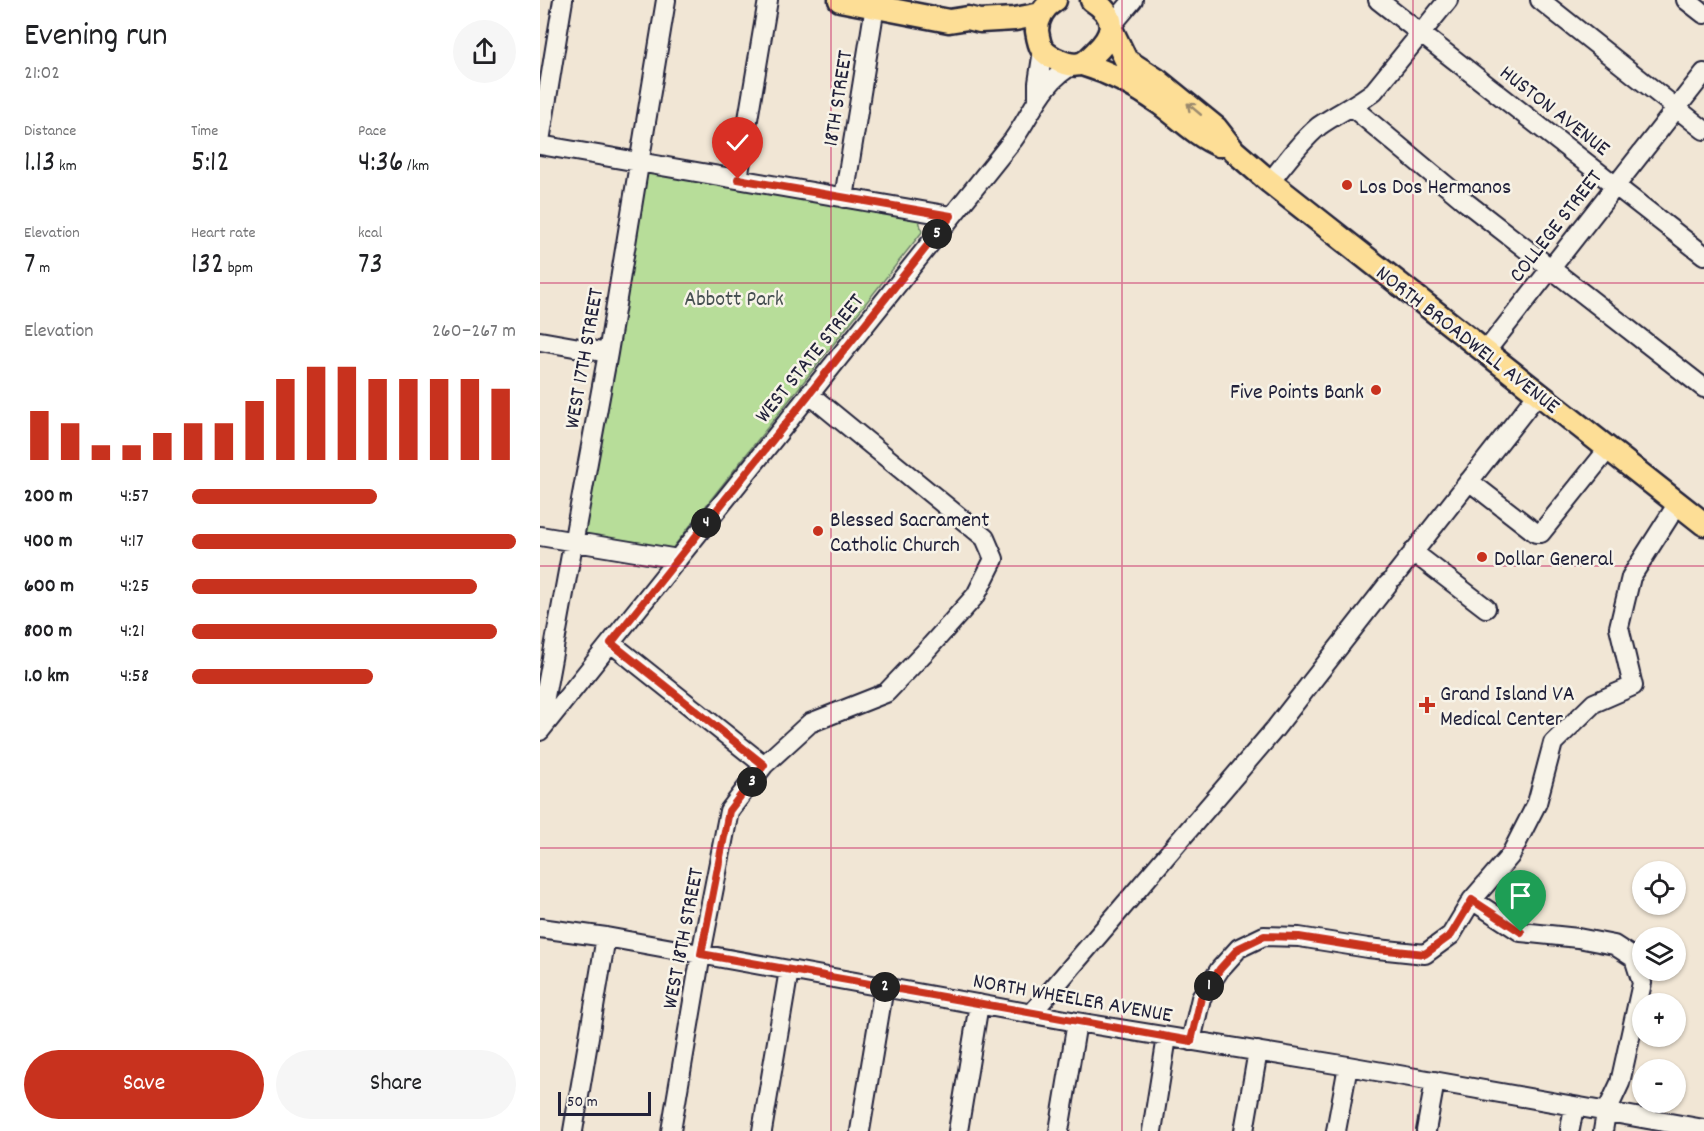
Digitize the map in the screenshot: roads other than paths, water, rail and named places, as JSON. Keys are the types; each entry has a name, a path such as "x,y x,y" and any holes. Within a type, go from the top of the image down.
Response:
{"main road":[{"path":"840,0 949,21 968,18 980,21 1007,20 1044,6"},
{"name":"NORTH BROADWELL AVENUE","path":"1092,0 1106,13 1126,60 1157,80 1216,128 1234,151 1270,182 1704,524"},
{"path":"1041,46 1037,30 1044,6"},
{"name":"NORTH BROADWELL AVENUE","path":"949,21 967,32 1018,34 1041,46 1062,62 1078,64 1124,80 1208,140 1234,151"},
{"path":"1078,64 1100,49 1112,28"}],"street":[{"path":"563,0 540,143 951,216"},
{"name":"WEST 17TH STREET","path":"540,724 608,353 666,0"},
{"path":"738,179 768,0"},
{"path":"1112,28 1133,0"},
{"name":"HUSTON AVENUE","path":"1378,0 1704,255"},
{"path":"1270,182 1319,126 1374,91 1448,0"},
{"path":"1540,0 1704,130"},
{"path":"1686,0 1704,14"},
{"name":"18TH STREET","path":"844,198 875,6"},
{"name":"WEST STATE STREET","path":"1038,98 1041,46"},
{"name":"WEST STATE STREET","path":"540,731 1026,123 1038,98 1062,70 1078,64"},
{"name":"COLLEGE STREET","path":"1486,351 1704,73"},
{"path":"1352,107 1467,203 1704,388"},
{"path":"540,341 608,353"},
{"path":"1032,1013 1274,730 1539,392"},
{"name":"WEST 18TH STREET","path":"671,1131 701,954 729,811 764,765 810,723 886,693 976,595 994,559 985,538 809,394"},
{"path":"1469,481 1536,533 1541,533 1609,448"},
{"path":"1191,1041 1201,998 1220,969 1239,948 1264,936 1299,937 1425,954 1451,935 1472,900 1510,856 1537,803 1553,743 1594,703 1633,686 1619,627 1631,577 1678,502"},
{"path":"540,536 678,559"},
{"path":"1413,552 1486,608"},
{"path":"611,643 764,765"},
{"path":"1472,900 1521,932 1578,938 1614,945 1634,958 1642,983 1620,1083 1605,1122"},
{"name":"NORTH WHEELER AVENUE","path":"540,928 606,937 1077,1022 1435,1081 1574,1107 1605,1122 1704,1129"},
{"path":"573,1131 606,937"},
{"path":"762,1131 789,970"},
{"path":"860,1131 884,987"},
{"path":"958,1131 979,1004"},
{"path":"1059,1131 1077,1022"},
{"path":"1152,1131 1167,1037"},
{"path":"1244,1131 1258,1051"},
{"path":"1336,1131 1348,1066"},
{"path":"1426,1131 1435,1081"},
{"path":"1570,1129 1574,1107"}],"place":[{"name":"Los Dos Hermanos","path":"1347,185"},
{"name":"Five Points Bank","path":"1376,390"},
{"name":"Blessed Sacrament Catholic Church","path":"818,531"},
{"name":"Dollar General","path":"1482,557"},
{"name":"Grand Island VA Medical Center","path":"1427,705"}],"park label":[{"name":"Abbott Park","path":"734,297"}]}
